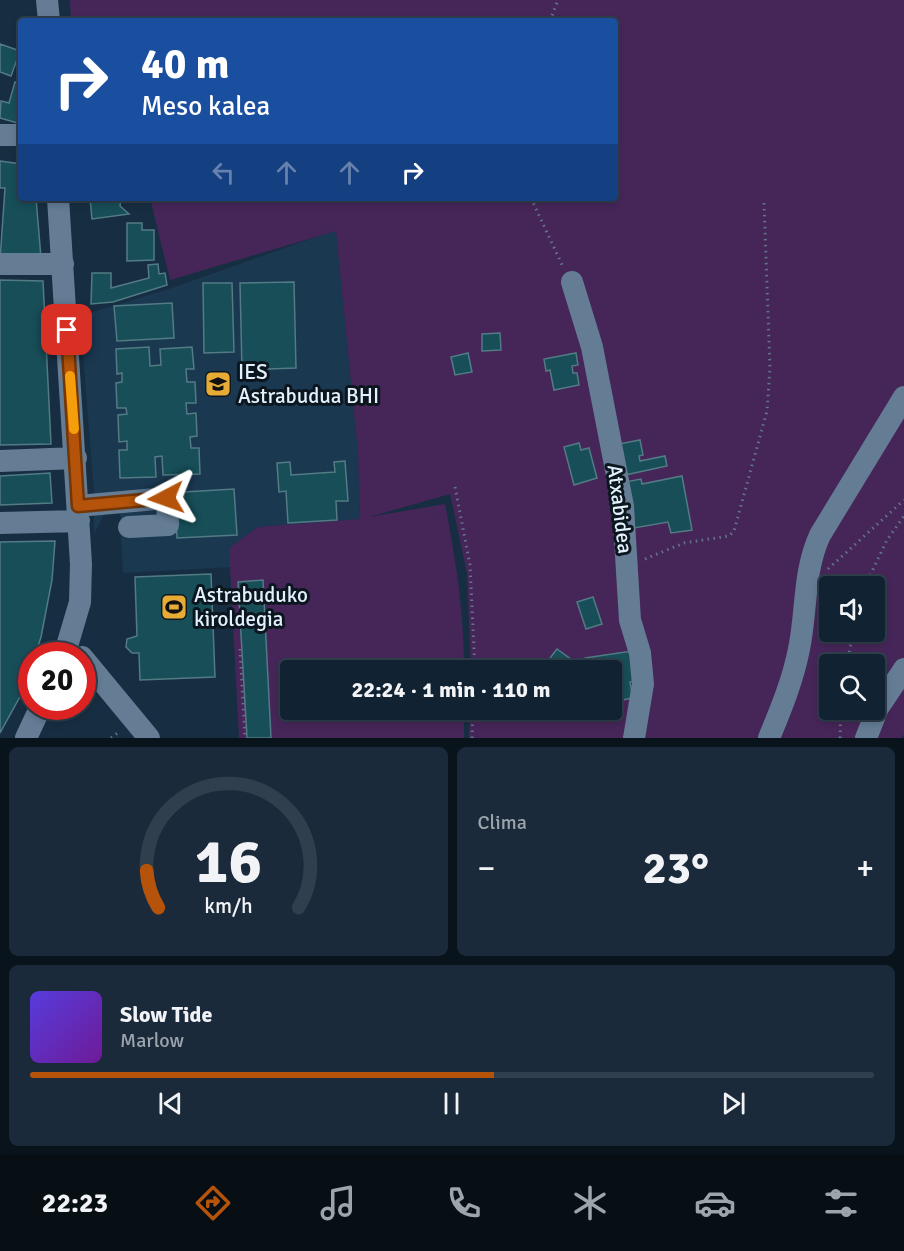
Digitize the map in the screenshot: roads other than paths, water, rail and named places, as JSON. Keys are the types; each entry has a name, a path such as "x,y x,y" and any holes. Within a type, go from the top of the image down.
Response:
{"street":[{"path":"47,0 49,18"},
{"path":"0,135 18,135"},
{"path":"58,201 76,458 79,642"},
{"path":"0,264 63,264"},
{"name":"Atxabidea","path":"572,282 592,347 621,495 630,620 640,653 643,684 634,738"},
{"path":"770,738 784,703 799,651 811,555 820,535 904,398"},
{"path":"0,460 76,458"},
{"path":"0,523 78,514 166,498 168,525 129,527"},
{"path":"79,642 80,602"},
{"path":"866,738 878,708 904,669"},
{"path":"96,678 149,738"},
{"path":"27,738 35,720"}],"place":[{"name":"IES Astrabudua BHI","path":"218,384"},
{"name":"Astrabuduko kiroldegia","path":"174,607"}]}
